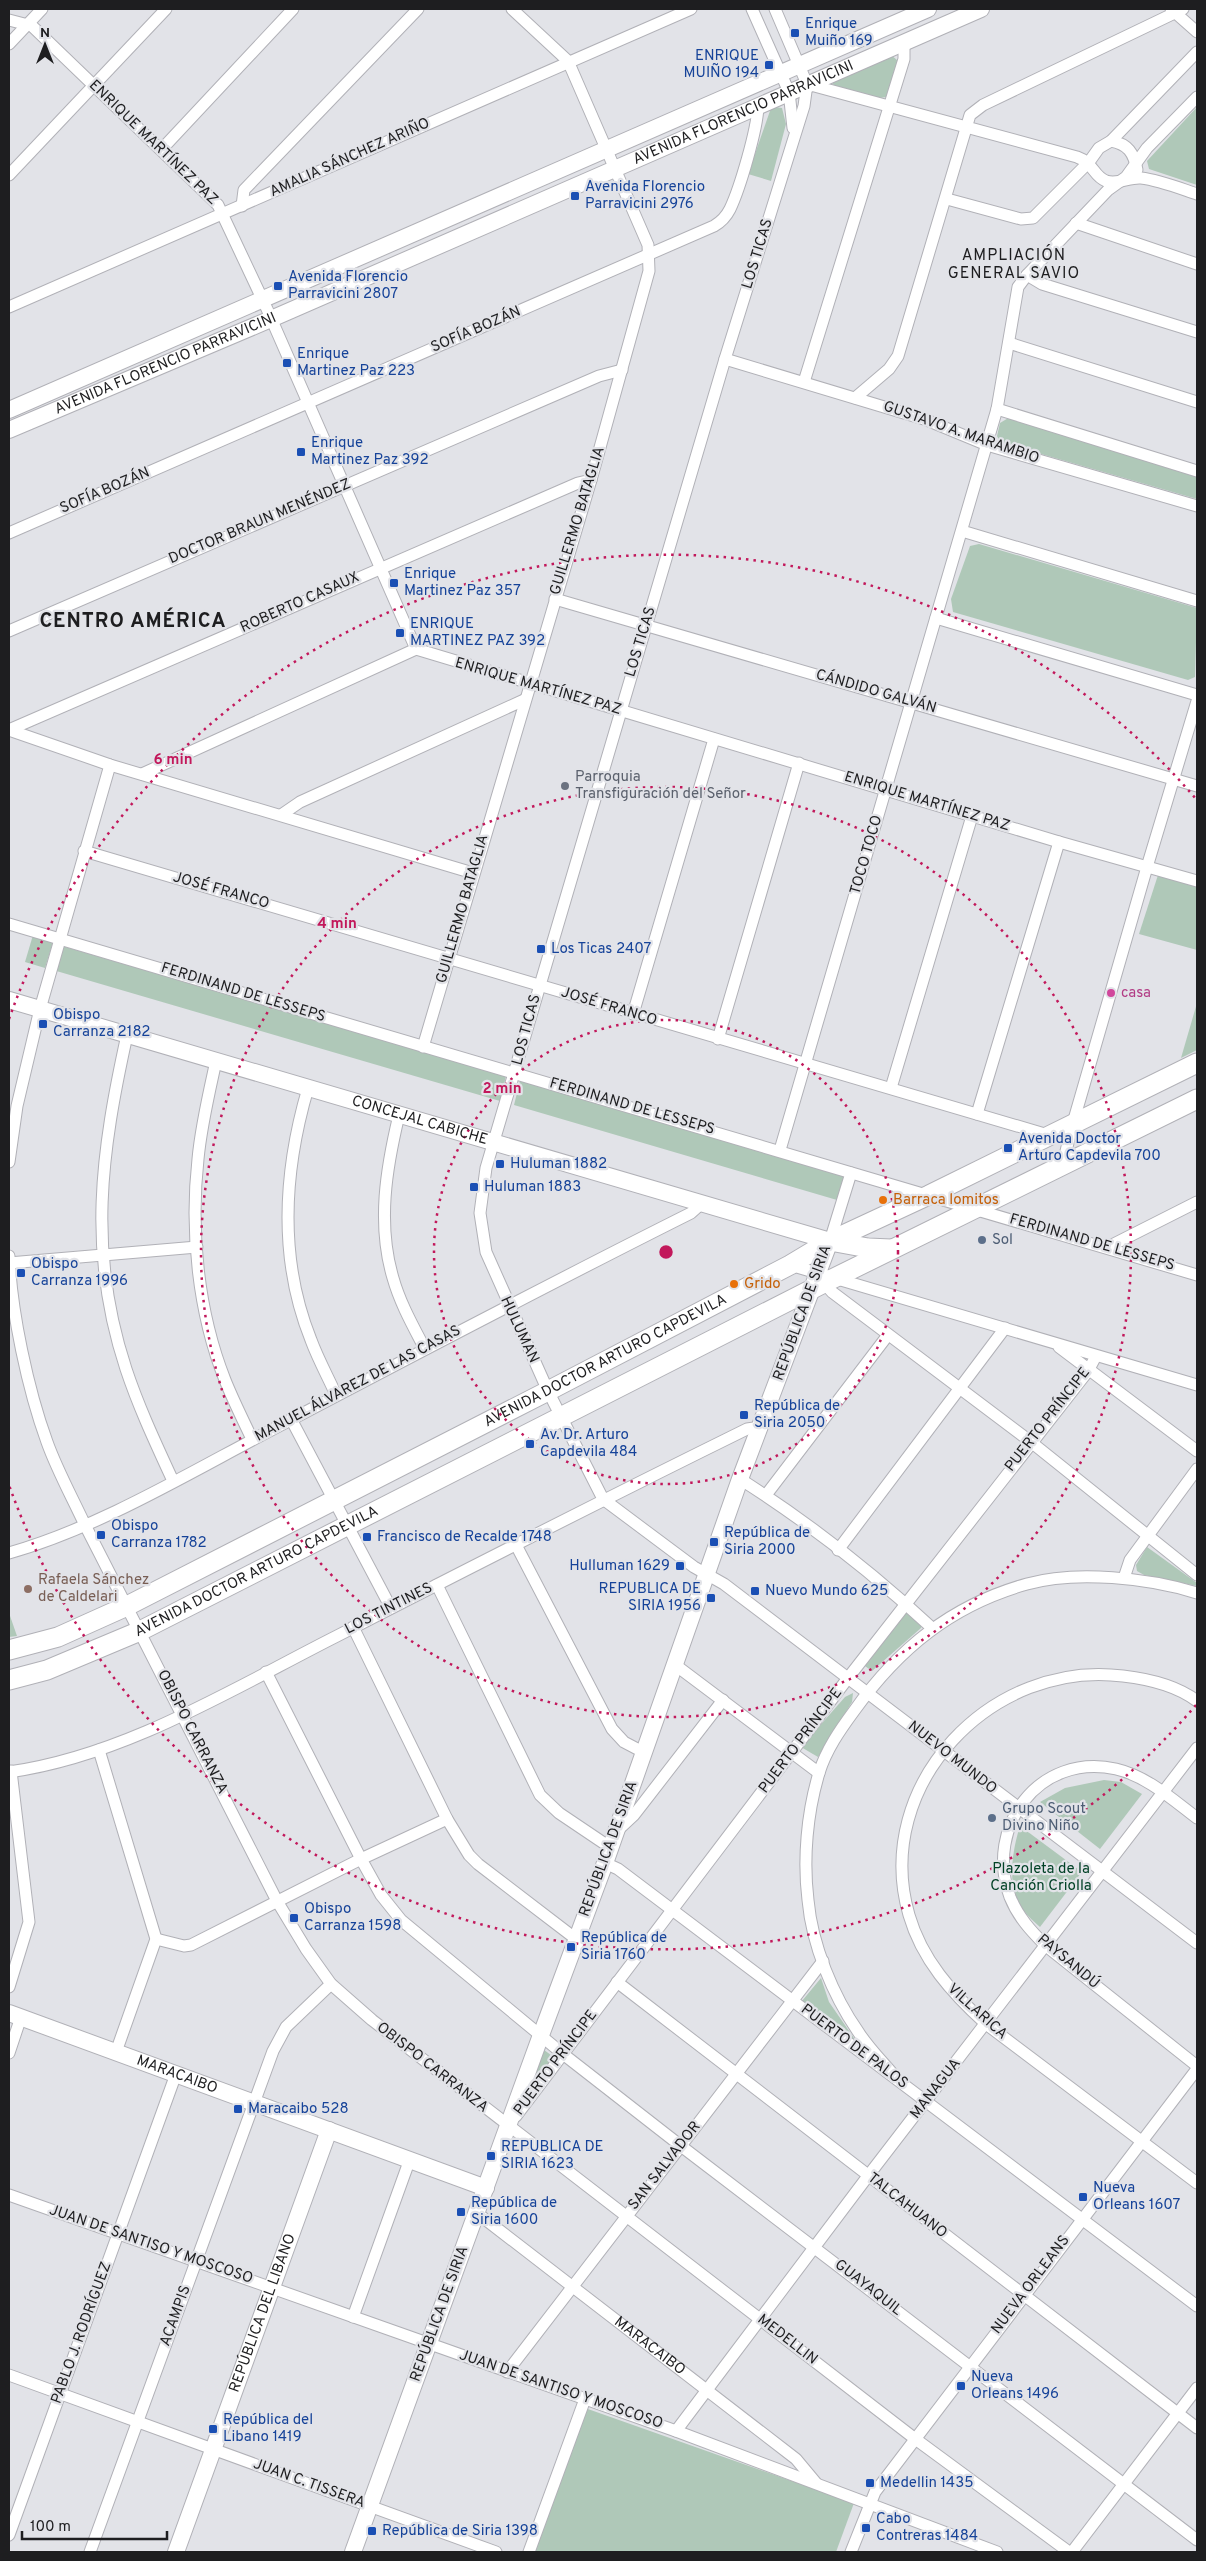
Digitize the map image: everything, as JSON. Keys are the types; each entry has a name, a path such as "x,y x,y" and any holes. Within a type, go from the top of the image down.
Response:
{"main road":[{"name":"AVENIDA FLORENCIO PARRAVICINI","path":"9,410 928,9"},
{"name":"AVENIDA FLORENCIO PARRAVICINI","path":"9,430 271,319 981,9"},
{"name":"CONCEJAL CABICHE","path":"9,1000 830,1241"},
{"name":"AVENIDA DOCTOR ARTURO CAPDEVILA","path":"9,1650 58,1637 127,1606 548,1391 790,1265 830,1241 929,1196 1048,1135 1197,1063"},
{"name":"AVENIDA DOCTOR ARTURO CAPDEVILA","path":"9,1680 47,1670 140,1631 823,1281 895,1249 1197,1100"},
{"path":"830,1241 868,1248 895,1249"},
{"name":"REPÚBLICA DE SIRIA","path":"353,2552 430,2344 540,2035 618,1830 643,1752 740,1479 823,1281 830,1241"},
{"name":"MARACAIBO","path":"15,2015 486,2188"},
{"name":"REPÚBLICA DEL LIBANO","path":"176,2552 212,2448 329,2130"}],"street":[{"path":"9,44 42,9"},
{"path":"9,175 166,9"},
{"path":"161,150 293,9"},
{"path":"242,206 244,190 418,9"},
{"path":"512,9 563,54 568,61"},
{"name":"AMALIA SÁNCHEZ ARIÑO","path":"9,307 568,61 691,9"},
{"name":"LOS TICAS","path":"752,9 789,92 794,118 792,142"},
{"path":"775,9 807,84 1089,162 1106,181 1120,182 1142,178 1197,194"},
{"path":"855,398 889,369 896,360 947,199 970,115 975,110 1176,10 1197,32"},
{"path":"9,20 28,24"},
{"name":"ENRIQUE MARTÍNEZ PAZ","path":"28,24 218,205 224,214 416,649 529,685 1197,881"},
{"path":"804,382 890,106 904,58 904,43"},
{"path":"947,199 1021,219 1033,218 1089,162 1099,148 1111,141 1197,52"},
{"name":"GUILLERMO BATAGLIA","path":"423,1047 524,700 591,480 649,271 650,255 648,245 568,61"},
{"name":"LOS TICAS","path":"494,1142 725,359 804,106 807,84"},
{"path":"1120,182 1136,165 1147,148 1197,97"},
{"name":"SOFÍA BOZÁN","path":"9,533 714,226 724,219 732,204 757,124 758,107"},
{"path":"1111,141 1128,148 1142,178"},
{"name":"TOCO TOCO","path":"780,1150 997,409 1016,296 1021,281 1108,190 1120,182"},
{"path":"1076,224 1197,264"},
{"path":"1027,275 1042,284 1197,332"},
{"path":"1009,343 1197,402"},
{"name":"GUSTAVO A. MARAMBIO","path":"725,359 933,422 987,445 1197,506"},
{"name":"DOCTOR BRAUN MENÉNDEZ","path":"9,631 599,376 622,370"},
{"path":"997,409 1197,471"},
{"name":"ROBERTO CASAUX","path":"10,729 578,482 591,480"},
{"path":"962,531 1197,601"},
{"name":"CÁNDIDO GALVÁN","path":"555,598 1197,786"},
{"path":"936,618 1197,696"},
{"path":"142,774 416,649"},
{"path":"281,815 300,802 524,700"},
{"path":"1062,1168 1073,1123 1146,867 1197,701"},
{"path":"10,729 110,765 473,873"},
{"path":"633,1014 714,739"},
{"path":"718,1039 799,763"},
{"path":"9,1162 16,1106 40,1009 110,765"},
{"path":"891,1088 972,816"},
{"path":"977,1114 1059,842"},
{"name":"JOSÉ FRANCO","path":"84,851 1048,1135"},
{"name":"FERDINAND DE LESSEPS","path":"9,924 1197,1274"},
{"path":"127,1035 110,1111 104,1152 101,1194 103,1256 114,1325 126,1369 140,1408 173,1481"},
{"path":"216,1061 198,1159 195,1191 197,1247 204,1307 213,1343 225,1379 252,1439"},
{"path":"308,1088 293,1144 290,1167 288,1196 290,1246 297,1295 304,1319 336,1395"},
{"path":"399,1115 384,1199 387,1252 398,1294 425,1349"},
{"name":"HULUMAN","path":"494,1142 482,1185 480,1213 486,1252 548,1391 603,1500 694,1568 706,1574"},
{"name":"REPÚBLICA DE SIRIA","path":"830,1241 851,1173"},
{"path":"1108,1248 1197,1202"},
{"name":"MANUEL ÁLVAREZ DE LAS CASAS","path":"9,1553 85,1525 173,1481 508,1304 691,1213 701,1204"},
{"path":"9,1263 197,1247"},
{"name":"OBISPO CARRANZA","path":"9,1256 16,1312 35,1403 47,1443 85,1525 278,1901 311,1956 331,1984 372,2020 507,2127"},
{"path":"790,1265 823,1281 1005,1328 1197,1385"},
{"path":"823,1281 832,1292 1031,1442 1197,1575"},
{"path":"838,1550 961,1389 1005,1328"},
{"path":"766,1495 888,1335"},
{"path":"1052,1342 1197,1451"},
{"name":"PUERTO PRÍNCIPE","path":"507,2127 673,1911 848,1678 1088,1370 1096,1356"},
{"path":"291,1419 391,1608"},
{"name":"LOS TINTINES","path":"10,1771 70,1759 99,1750 183,1715 515,1543 747,1429 761,1427"},
{"path":"1124,1578 1126,1566 1197,1469"},
{"path":"740,1479 766,1495 838,1550 906,1604 932,1628"},
{"path":"515,1543 612,1729 624,1742 643,1752"},
{"name":"NUEVO MUNDO","path":"706,1574 724,1584 1197,1943"},
{"path":"897,2079 860,2035 848,2017 823,1961 808,1901 806,1865 808,1830 819,1773 829,1748 867,1693 911,1645 932,1628 966,1608 1029,1583 1093,1577 1124,1578 1197,1593"},
{"name":"PUERTO DE PALOS","path":"437,1585 540,1795 608,1856 618,1869 1197,2306"},
{"path":"353,1627 447,1819 469,1855 478,1864 576,1939"},
{"path":"674,1664 819,1773"},
{"name":"GUAYAQUIL","path":"266,1672 361,1859 381,1895 401,1920 563,2054 681,2146 1197,2540"},
{"name":"VILLARICA","path":"1197,1700 1165,1684 1105,1673 1072,1676 1024,1688 997,1702 972,1720 943,1750 920,1787 908,1820 903,1857 904,1894 915,1933 933,1968 958,1998 986,2024 1197,2183"},
{"path":"618,1830 634,1816 723,1700"},
{"name":"MANAGUA","path":"676,2431 868,2176 1197,1748"},
{"path":"99,1750 156,1940 116,2052"},
{"name":"PAYSANDÚ","path":"1197,1818 1163,1792 1137,1777 1118,1769 1100,1767 1078,1769 1046,1781 1027,1795 1017,1808 1004,1848 1005,1877 1018,1914 1046,1946 1197,2067"},
{"path":"9,1987 29,1922 10,1771"},
{"path":"156,1940 184,1946 191,1945 361,1859 447,1819"},
{"name":"SAN SALVADOR","path":"507,2372 823,1961"},
{"name":"TALCAHUANO","path":"618,1982 1197,2428"},
{"name":"ACAMPIS","path":"90,2552 279,2038 294,2018 331,1984"},
{"path":"9,2053 15,2015"},
{"name":"NUEVA ORLEANS","path":"850,2552 869,2503 914,2438 1197,2067"},
{"name":"PABLO J. RODRÍGUEZ","path":"9,2535 176,2074"},
{"name":"MEDELLIN","path":"507,2127 914,2438 1071,2552"},
{"path":"352,2317 410,2159"},
{"name":"JUAN DE SANTISO Y MOSCOSO","path":"9,2195 676,2431 997,2552"},
{"name":"MARACAIBO","path":"477,2213 796,2459 816,2483"},
{"name":"JUAN C. TISSERA","path":"9,2374 496,2552"},
{"path":"1071,2552 1197,2388"},
{"path":"529,2552 585,2399"}],"green space":[{"path":"891,55 897,60 897,65 887,97 879,98 835,87 831,81"},
{"path":"1197,107 1197,185 1149,169 1147,161"},
{"path":"771,108 782,108 786,124 771,181 748,174"},
{"path":"1010,417 1197,476 1197,499 1000,442 997,436 1000,423"},
{"path":"979,544 1197,608 1195,677 1188,680 953,612 951,599 970,546"},
{"path":"1158,875 1197,886 1197,950 1139,934"},
{"path":"33,935 53,942 45,968 25,962"},
{"path":"62,946 502,1074 506,1076 500,1101 53,970"},
{"path":"1197,1003 1197,1050 1181,1058"},
{"path":"520,1081 845,1172 837,1200 514,1105"},
{"path":"1147,1547 1197,1583 1197,1586 1144,1575 1137,1571 1136,1565"},
{"path":"905,1610 922,1624 921,1628 872,1671 862,1664"},
{"path":"9,1613 17,1636 9,1637"},
{"path":"853,1693 852,1702 818,1757 801,1747 845,1697"},
{"path":"1104,1780 1121,1782 1142,1794 1100,1849 1040,1802 1065,1788"},
{"name":"Plazoleta de la Canción Criolla","path":"1020,1826 1082,1872 1040,1927 1023,1910 1014,1891 1012,1880 1013,1858"},
{"path":"821,1978 829,2002 856,2041 802,2001"},
{"path":"540,2047 555,2058 524,2098"},
{"path":"585,2408 854,2503 836,2552 535,2552"}],"place":[{"name":"Enrique Muiño 169","path":"795,33"},
{"name":"ENRIQUE MUIÑO 194","path":"769,65"},
{"name":"Avenida Florencio Parravicini 2976","path":"575,196"},
{"name":"Avenida Florencio Parravicini 2807","path":"278,286"},
{"name":"Enrique Martinez Paz 223","path":"287,363"},
{"name":"Enrique Martinez Paz 392","path":"301,452"},
{"name":"Enrique Martinez Paz 357","path":"394,583"},
{"name":"ENRIQUE MARTINEZ PAZ 392","path":"400,633"},
{"name":"Parroquia Transfiguración del Señor","path":"565,786"},
{"name":"Los Ticas 2407","path":"541,949"},
{"name":"casa","path":"1111,993"},
{"name":"Obispo Carranza 2182","path":"43,1024"},
{"name":"Avenida Doctor Arturo Capdevila 700","path":"1008,1148"},
{"name":"Huluman 1882","path":"500,1164"},
{"name":"Huluman 1883","path":"474,1187"},
{"name":"Barraca lomitos","path":"883,1200"},
{"name":"Sol","path":"982,1240"},
{"name":"Obispo Carranza 1996","path":"21,1273"},
{"name":"Grido","path":"734,1284"},
{"name":"República de Siria 2050","path":"744,1415"},
{"name":"Av. Dr. Arturo Capdevila 484","path":"530,1444"},
{"name":"Obispo Carranza 1782","path":"101,1535"},
{"name":"Francisco de Recalde 1748","path":"367,1537"},
{"name":"República de Siria 2000","path":"714,1542"},
{"name":"Hulluman 1629","path":"680,1566"},
{"name":"Rafaela Sánchez de Caldelari","path":"28,1589"},
{"name":"Nuevo Mundo 625","path":"755,1591"},
{"name":"REPUBLICA DE SIRIA 1956","path":"711,1598"},
{"name":"Grupo Scout Divino Niño","path":"992,1818"},
{"name":"Obispo Carranza 1598","path":"294,1918"},
{"name":"República de Siria 1760","path":"571,1947"},
{"name":"Maracaibo 528","path":"238,2109"},
{"name":"REPUBLICA DE SIRIA 1623","path":"491,2156"},
{"name":"Nueva Orleans 1607","path":"1083,2197"},
{"name":"República de Siria 1600","path":"461,2212"},
{"name":"Nueva Orleans 1496","path":"961,2386"},
{"name":"República del Libano 1419","path":"213,2429"},
{"name":"Medellin 1435","path":"870,2483"},
{"name":"Cabo Contreras 1484","path":"866,2528"},
{"name":"República de Siria 1398","path":"372,2531"}],"district":[{"name":"AMPLIACIÓN GENERAL SAVIO","path":"1014,265"},
{"name":"CENTRO AMÉRICA","path":"133,622"}]}
